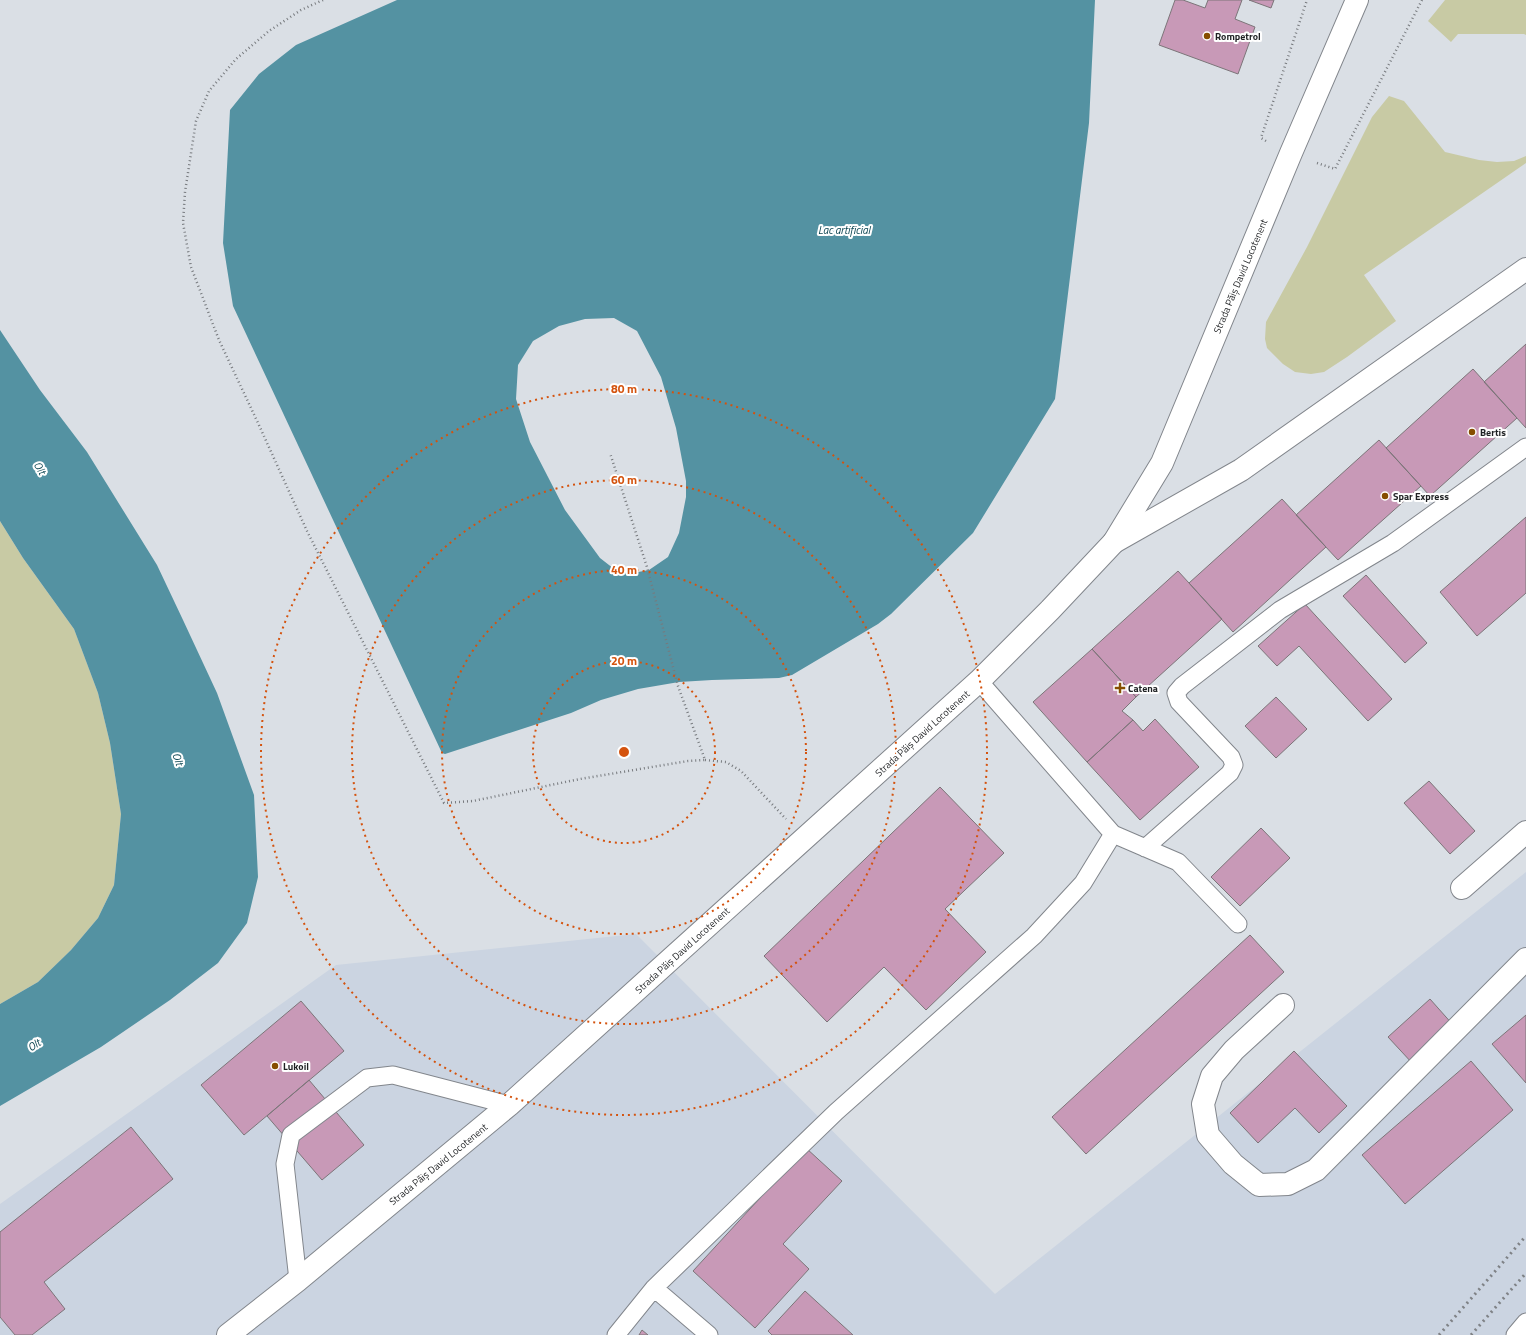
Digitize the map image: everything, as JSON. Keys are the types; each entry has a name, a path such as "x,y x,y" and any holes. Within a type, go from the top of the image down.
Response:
{"main road":[{"name":"Strada Păiș David Locotenent","path":"228,1335 298,1280 510,1106 979,681 1050,610 1114,542 1162,463 1354,1"},
{"name":"Strada Păiș David Locotenent","path":"1114,542 1241,470 1526,269"},
{"path":"1462,888 1526,832"},
{"path":"1283,1005 1234,1050 1212,1076 1203,1104 1208,1135 1233,1164 1259,1185 1288,1184 1316,1170 1526,959"}],"lane":[{"path":"1145,848 1230,773 1234,765 1231,757 1179,702 1176,693 1182,686 1280,610 1393,543 1526,446"},
{"path":"979,681 1113,834 1178,862 1238,924"},
{"path":"616,1335 654,1288 836,1112 1034,936 1083,883 1113,834"},
{"path":"298,1280 285,1164 291,1135 367,1078 393,1074 510,1106"},
{"path":"654,1288 709,1335"},
{"path":"1515,1335 1526,1322"}],"path":[{"path":"323,0 301,10 269,32 236,58 209,91 196,121 185,192 183,224 190,267 219,340 317,553 444,803 473,801 580,779 688,761 705,760 726,762 741,771 805,840"},
{"path":"610,453 647,567 678,686 705,760"}],"shaded area":[{"path":"1526,872 1526,1335 0,1335 0,1204 336,965 636,934 995,1294"}],"green space":[{"path":"1445,0 1526,0 1526,35 1458,34 1451,42 1428,21"},
{"path":"1389,96 1404,101 1445,152 1479,160 1497,162 1514,161 1526,156 1526,163 1364,275 1396,321 1324,372 1311,374 1295,372 1283,364 1267,348 1265,339 1266,322 1307,247 1372,117"},
{"path":"0,521 23,558 74,629 98,693 110,743 121,814 114,885 98,918 71,950 38,982 0,1004"}],"water":[{"name":"Lac artificial","path":"397,0 1095,0 1089,123 1055,399 973,533 891,614 878,624 792,675 779,678 679,682 638,689 601,700 571,713 445,754 442,753 233,306 223,243 230,110 259,74 296,45","holes":["614,318 637,331 661,377 676,428 686,481 686,497 679,533 668,557 649,570 633,573 618,572 600,558 565,510 530,442 516,399 518,365 533,341 559,326 585,319"]},
{"name":"Olt","path":"0,330 40,390 87,452 157,565 183,620 217,693 254,795 258,877 247,923 218,963 170,1000 101,1047 0,1106 0,1004 38,982 71,950 98,918 114,885 121,814 110,743 98,693 74,629 23,558 0,521"}],"building":[{"name":"Rompetrol","path":"1175,0 1183,0 1205,8 1208,0 1242,0 1235,19 1255,27 1238,74 1159,45"},
{"name":"Rompetrol","path":"1249,0 1274,0 1271,8"},
{"path":"1526,344 1526,428 1484,382"},
{"path":"1473,369 1517,418 1430,496 1386,448"},
{"path":"1379,440 1421,486 1338,560 1296,515"},
{"path":"1282,499 1326,547 1233,632 1189,583"},
{"path":"1526,517 1526,593 1477,636 1440,592"},
{"path":"1178,571 1222,619 1136,697 1092,649"},
{"path":"1366,575 1427,643 1405,663 1343,596"},
{"path":"1305,604 1392,699 1368,721 1299,646 1277,666 1258,646"},
{"path":"1092,649 1136,697 1122,711 1133,720 1087,762 1033,702"},
{"path":"1276,697 1307,729 1276,758 1245,726"},
{"path":"1155,719 1199,767 1140,820 1087,762 1133,720 1143,731"},
{"path":"1429,781 1475,831 1450,854 1404,803"},
{"path":"940,787 1004,853 945,909 986,952 926,1010 884,967 827,1022 764,956"},
{"path":"1261,828 1290,858 1240,906 1211,877"},
{"path":"1250,935 1284,972 1086,1154 1052,1117"},
{"path":"1430,999 1454,1026 1413,1064 1388,1037"},
{"name":"Lukoil","path":"301,1001 344,1051 244,1135 201,1085"},
{"path":"1526,1015 1526,1083 1492,1044"},
{"path":"1294,1051 1347,1106 1319,1133 1295,1108 1258,1143 1230,1113"},
{"path":"1471,1061 1513,1110 1405,1204 1362,1155"},
{"path":"309,1080 364,1145 322,1180 267,1116"},
{"path":"131,1127 173,1179 44,1282 65,1309 32,1335 15,1335 0,1317 0,1232"},
{"path":"806,1148 842,1181 783,1244 809,1269 755,1328 693,1271"},
{"path":"805,1291 853,1335 772,1335 768,1331"},
{"path":"642,1330 648,1335 639,1335"}],"railway":[{"path":"1439,1335 1526,1236"},
{"path":"1471,1335 1526,1273"}],"place":[{"name":"Rompetrol","path":"1207,36"},
{"name":"Bertis","path":"1472,432"},
{"name":"Spar Express","path":"1385,496"},
{"name":"Catena","path":"1120,688"},
{"name":"Lukoil","path":"275,1066"}]}
